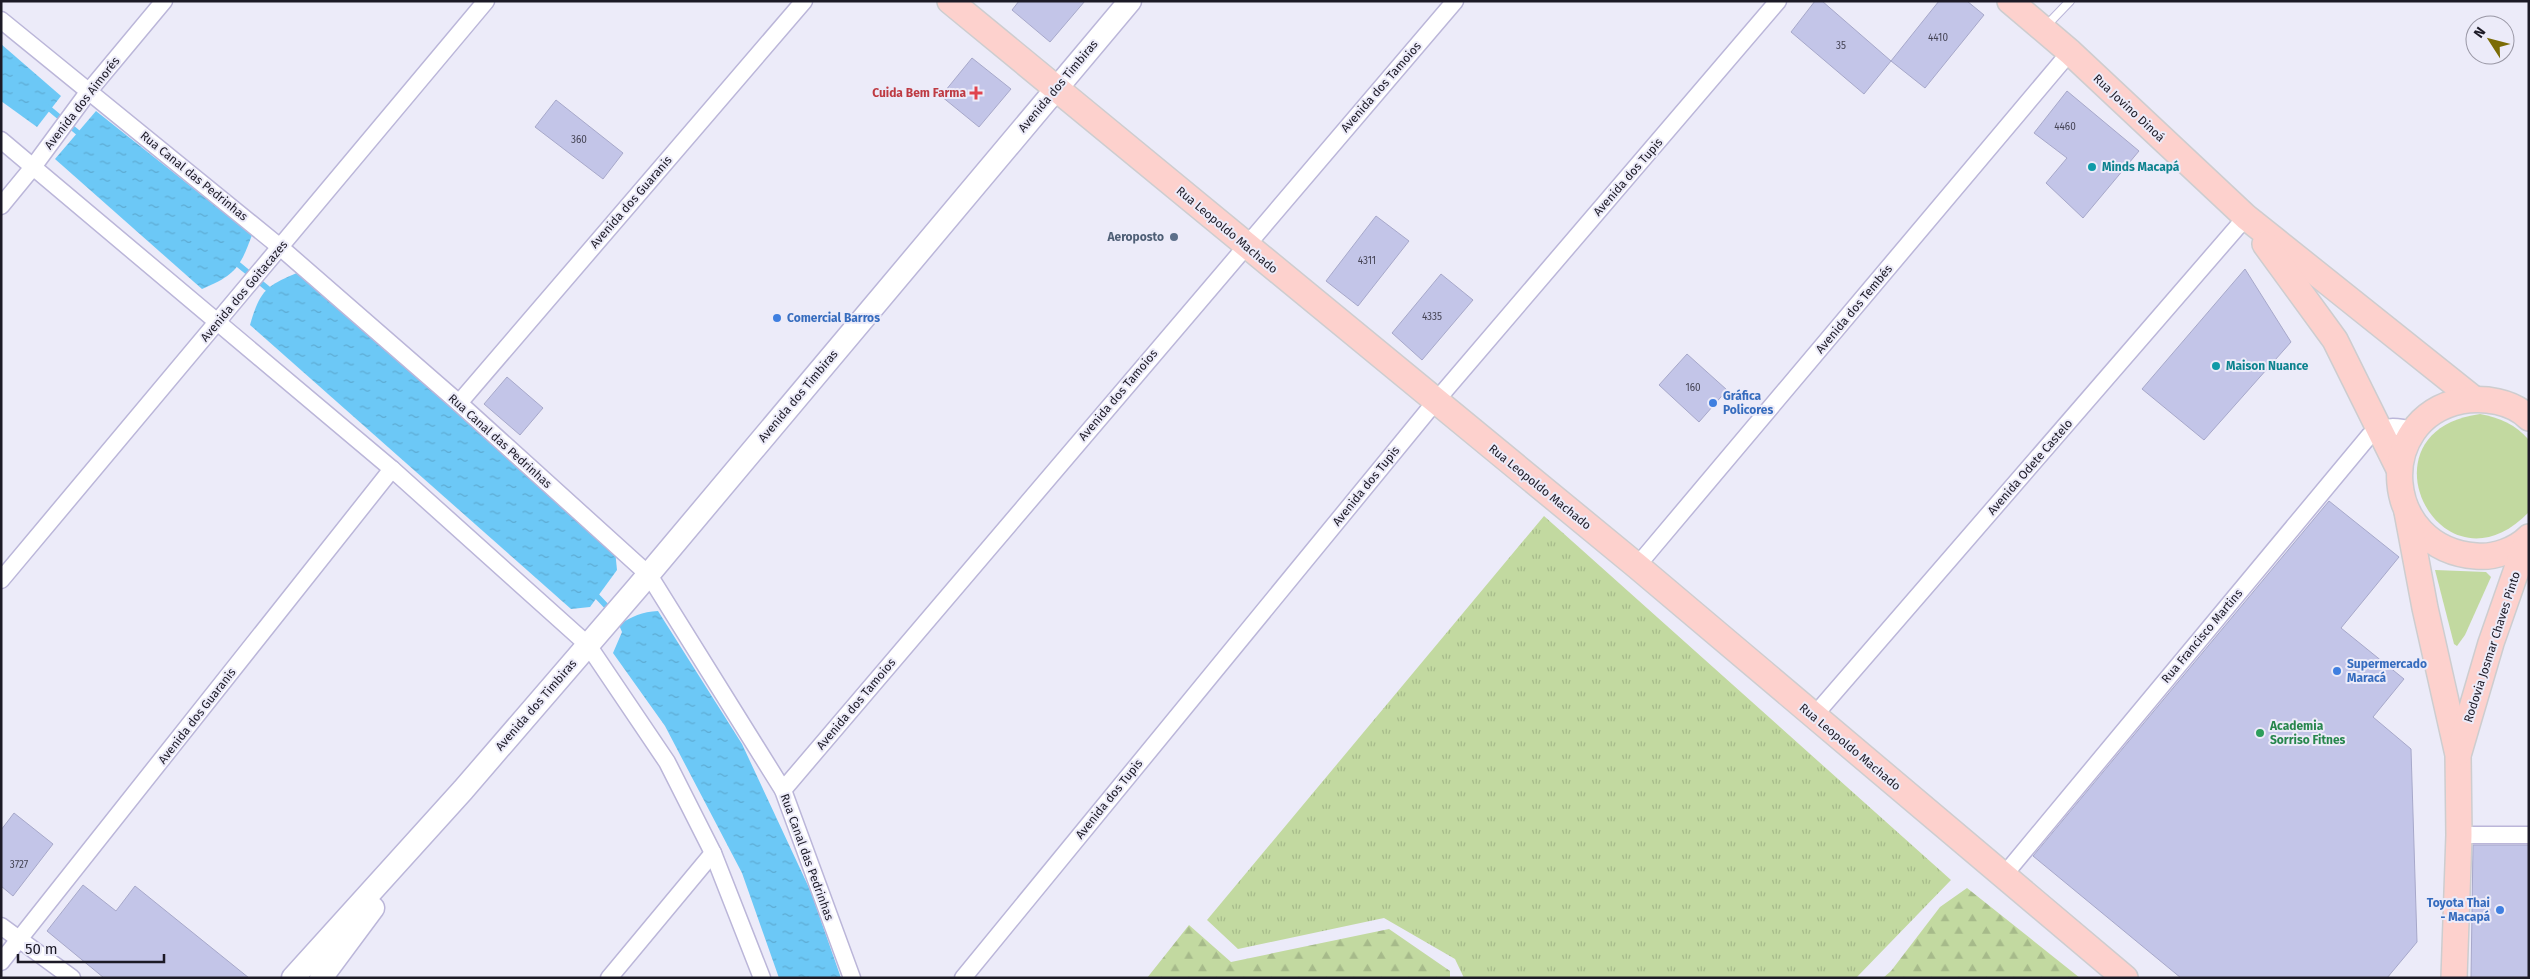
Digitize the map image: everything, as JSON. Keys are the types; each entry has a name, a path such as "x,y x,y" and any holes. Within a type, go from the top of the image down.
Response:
{"main road":[{"name":"Rua Leopoldo Machado","path":"950,1 1434,402 1637,566 1813,717 2005,874 2126,978"},
{"name":"Rua Jovino Dinoá","path":"2010,1 2070,52 2246,217 2474,399"},
{"name":"Rua Jovino Dinoá","path":"2246,217 2335,340 2400,469"},
{"path":"2527,415 2500,402 2474,399 2451,403 2431,414 2415,431 2405,449 2400,469 2400,491 2407,512 2420,532 2438,546 2460,555 2491,555 2506,551 2528,538"},
{"name":"Rodovia Josmar Chaves Pinto","path":"2407,512 2425,608 2458,755 2459,835 2454,978"},
{"name":"Rodovia Josmar Chaves Pinto","path":"2458,755 2491,643 2528,538"}],"street":[{"name":"Avenida dos Aimorés","path":"1,206 36,165 89,91 164,1"},
{"name":"Avenida dos Goitacazes","path":"1,580 486,1"},
{"name":"Avenida dos Guaranis","path":"459,403 804,1"},
{"name":"Avenida dos Timbiras","path":"293,978 463,790 643,581 1130,1"},
{"name":"Avenida dos Tamoios","path":"783,790 1245,245 1455,1"},
{"name":"Avenida dos Tupis","path":"963,978 1434,402 1778,1"},
{"name":"Rua Canal das Pedrinhas","path":"1,20 89,91 459,403 643,581 783,790 852,978"},
{"name":"Avenida dos Tembés","path":"1637,566 2070,52"},
{"path":"1,140 36,165 220,320 593,639 667,762 713,853 762,978"},
{"name":"Avenida Odete Castelo","path":"1813,717 2246,217"},
{"path":"2378,428 2403,427 2415,431"},
{"name":"Rua Francisco Martins","path":"2005,874 2369,436 2378,428"},
{"name":"Avenida dos Guaranis","path":"1,962 392,469"},
{"name":"Avenida dos Timbiras","path":"321,978 463,790"},
{"path":"2459,835 2529,835"},
{"path":"609,978 713,853"},
{"path":"1,926 72,978"}],"lane":[{"path":"2042,29 2070,1"}],"green space":[{"path":"2480,414 2507,422 2529,440 2529,512 2496,535 2466,537 2442,525 2424,503 2417,476 2422,449 2442,427"},
{"path":"1544,516 1951,880 1856,978 1464,978 1455,959 1384,918 1238,949 1207,920"},
{"path":"2435,570 2486,572 2491,577 2465,635 2457,646 2454,644"},
{"path":"1967,888 2080,978 1883,978 1891,971 1940,907"},
{"path":"1189,925 1231,962 1389,929 1450,971 1450,978 1147,978"}],"water":[{"path":"1,44 61,96 37,127 1,101"},
{"path":"96,111 252,235 240,263 235,269 222,279 202,289 55,159"},
{"path":"299,272 615,550 617,570 590,607 571,609 250,325 257,304 266,291 279,281"},
{"path":"658,611 742,744 811,892 841,978 779,978 742,873 665,726 613,653 622,632 619,625 637,615"}],"building":[{"path":"1019,1 1085,1 1050,42 1012,10"},
{"path":"1815,1 1822,1 1891,61 1864,94 1791,32"},
{"path":"1939,1 1967,1 1984,15 1925,88 1891,61"},
{"name":"Cuida Bem Farma","path":"972,58 1011,89 979,127 941,96"},
{"name":"Minds Macapá","path":"2067,91 2139,151 2083,218 2046,183 2067,158 2034,133"},
{"path":"556,100 623,153 603,179 535,127"},
{"path":"1376,216 1409,241 1358,306 1326,281"},
{"name":"Maison Nuance","path":"2245,269 2291,342 2204,440 2142,389"},
{"path":"1441,274 1473,300 1422,360 1392,333"},
{"path":"1687,354 1727,390 1699,422 1659,385"},
{"path":"507,377 543,408 520,435 484,404"},
{"name":"Academia Sorriso Fitnes","path":"2329,501 2399,557 2341,628 2404,679 2373,717 2411,749 2417,942 2387,978 2181,978 2033,856"},
{"path":"14,813 53,844 13,896 1,886 1,830"},
{"name":"Toyota Thai - Macapá","path":"2473,845 2529,845 2529,978 2471,978"},
{"path":"83,885 116,911 135,886 249,978 104,978 47,931"}],"waterway":[{"path":"45,105 82,136"},
{"path":"234,261 273,293"},
{"path":"593,592 611,611"}],"place":[{"name":"Cuida Bem Farma","path":"976,93"},
{"name":"Minds Macapá","path":"2092,167"},
{"name":"Aeroposto","path":"1174,237"},
{"name":"Comercial Barros","path":"777,318"},
{"name":"Maison Nuance","path":"2216,366"},
{"name":"Gráfica Policores","path":"1713,403"},
{"name":"Supermercado Maracá","path":"2337,671"},
{"name":"Academia Sorriso Fitnes","path":"2260,733"},
{"name":"Toyota Thai - Macapá","path":"2500,910"}]}
